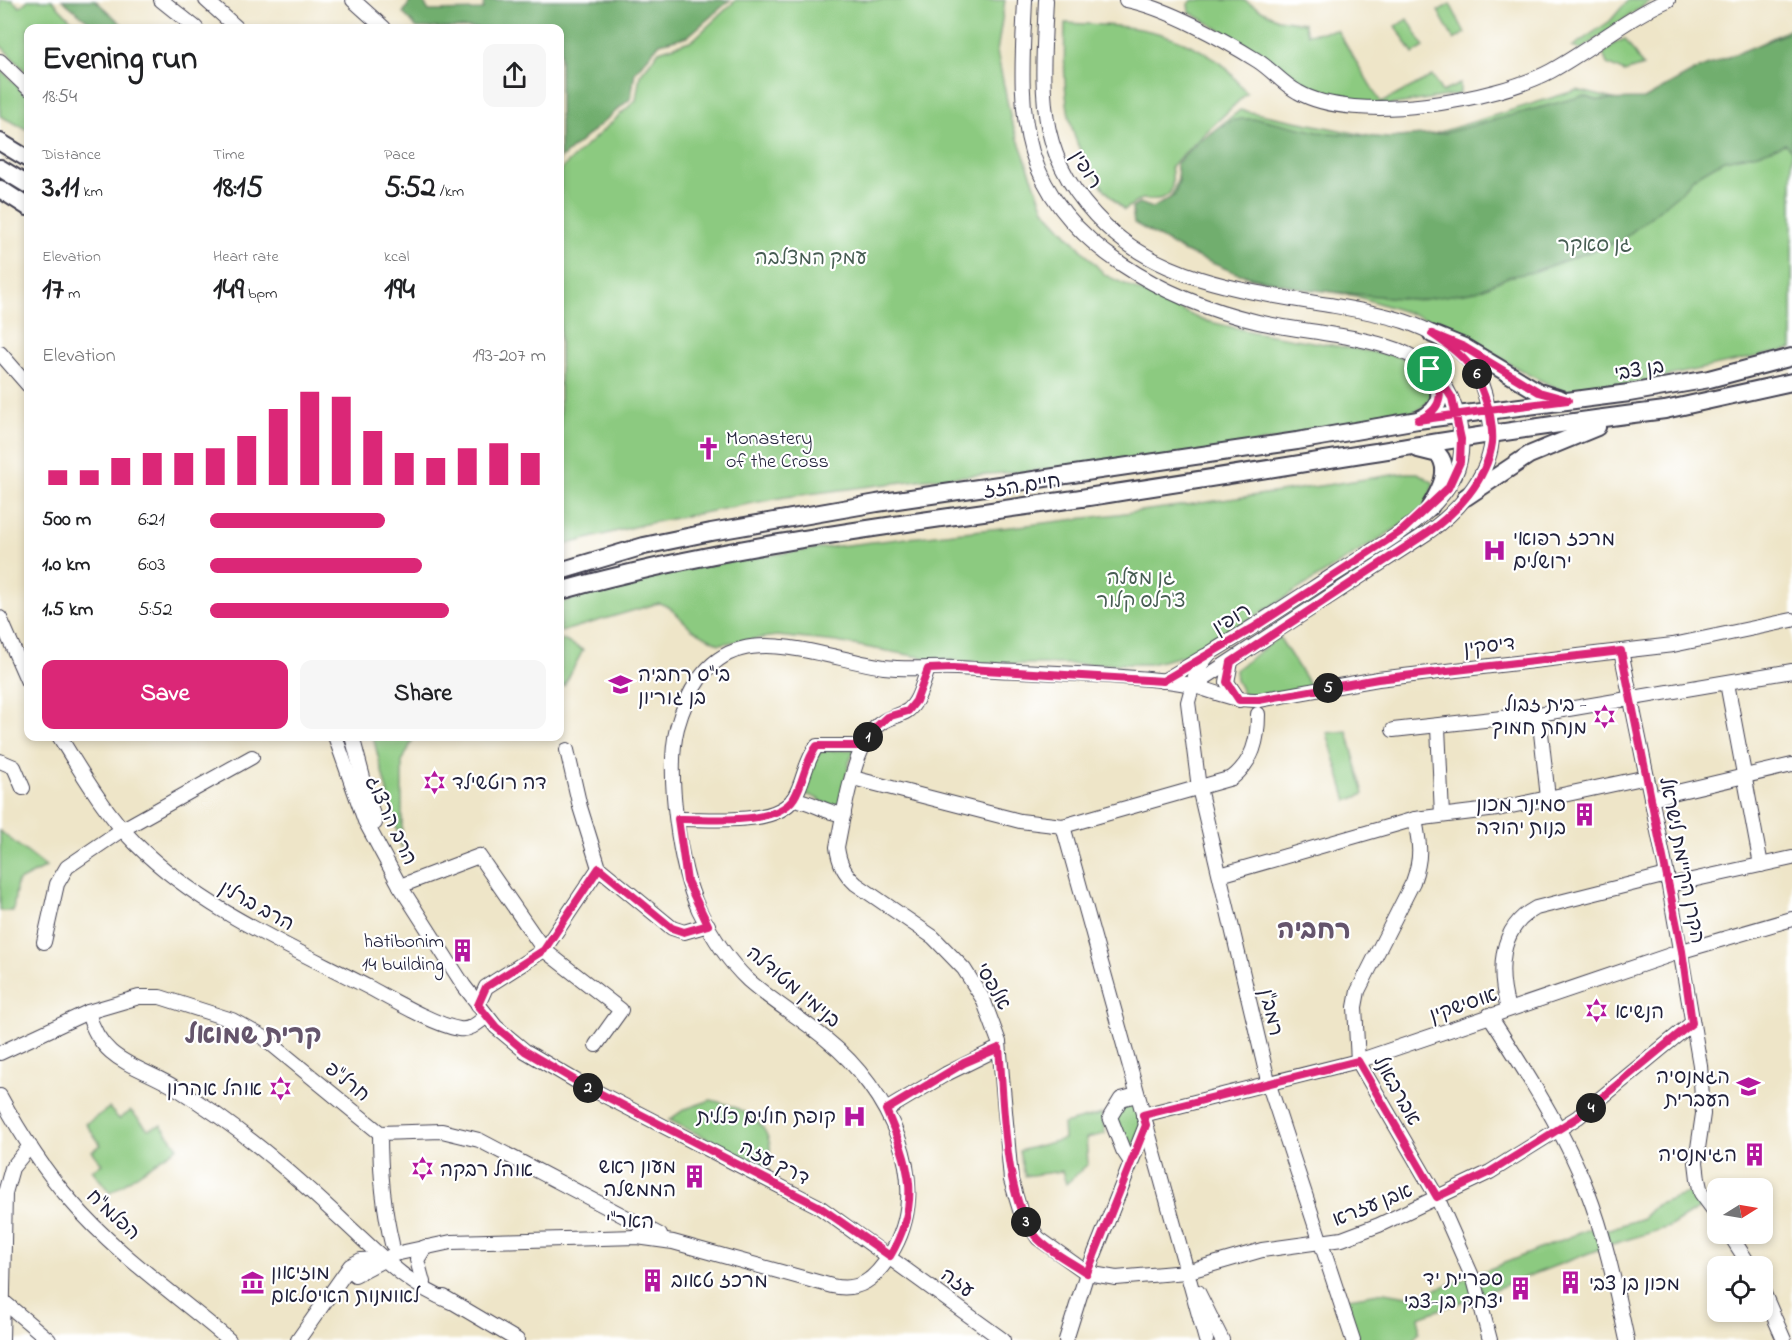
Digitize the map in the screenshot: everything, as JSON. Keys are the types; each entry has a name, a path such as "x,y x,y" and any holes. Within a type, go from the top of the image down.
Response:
{"main road":[{"path":"0,142 24,157"},
{"path":"0,168 24,183"},
{"path":"0,189 24,204"},
{"path":"1432,334 1464,347 1539,392 1568,400"},
{"name":"בן צבי","path":"1489,410 1709,379 1792,357"},
{"path":"1418,420 1434,411 1441,400 1440,387 1430,369"},
{"path":"1493,434 1665,410 1792,382"},
{"name":"חיים הזז","path":"564,570 644,546 711,531 877,503 1297,441 1489,410"},
{"path":"1466,497 1529,455 1632,414"},
{"name":"חיים הזז","path":"564,590 627,572 708,555 871,528 1493,434"},
{"path":"1402,449 1433,451 1442,458 1443,479 1430,507"}],"street":[{"path":"161,0 191,24"},
{"path":"206,0 233,24"},
{"path":"353,0 380,24"},
{"name":"רופין","path":"1025,0 1024,113 1032,153 1046,185 1068,215 1095,244 1149,280 1200,305 1261,322 1382,345 1410,356 1430,369 1445,386 1457,414 1461,439 1456,472 1448,488 1430,507 1403,530 1210,653 1197,669 1192,686"},
{"path":"1126,0 1161,10 1244,53 1298,92 1313,99 1335,104 1383,108 1435,103 1506,88 1548,72 1668,0"},
{"path":"1024,20 1050,2"},
{"name":"רופין","path":"1050,2 1043,90 1052,147 1072,189 1108,229 1159,262 1209,282 1263,294 1388,315 1432,334 1466,359 1479,378 1489,410 1493,434 1485,463 1466,497 1454,512 1427,533 1192,686"},
{"path":"0,61 24,84"},
{"path":"0,353 24,380"},
{"path":"0,618 24,673"},
{"name":"דיסקין","path":"1163,681 1192,686 1239,700 1277,699 1378,679 1672,645 1792,620"},
{"name":"בנימין מטודלה","path":"890,1256 906,1223 909,1195 902,1147 886,1110 843,1054 748,979 730,959 708,925 687,881 678,819 674,755 678,726 687,700 697,682 711,665 738,649 758,646 887,667 953,668 1163,681"},
{"name":"הקרן הקיימת לישראל","path":"1621,651 1633,700 1682,951 1700,1065 1703,1105 1696,1161 1701,1193 1707,1201"},
{"path":"1188,713 1179,695 1163,681 1210,653"},
{"path":"1231,662 1227,682 1239,700"},
{"path":"678,819 752,818 781,811 793,799 817,746 861,746 887,717 908,711 916,701 928,669"},
{"path":"1393,730 1438,727 1539,714 1633,700 1792,671"},
{"path":"1728,683 1761,865"},
{"name":"רמב\"ן","path":"1192,686 1188,713 1199,788 1269,1085 1319,1244 1353,1340"},
{"path":"853,778 1020,821 1063,826 1232,778 1245,768 1252,755 1258,734 1258,714"},
{"path":"1539,714 1548,798"},
{"path":"1438,727 1442,815"},
{"name":"הרב ברלין","path":"62,741 86,781 123,829 156,862 199,895 386,997 458,1029 467,1029 482,1011"},
{"name":"הרב הרצוג","path":"337,741 365,821 400,886 482,1011"},
{"name":"הרב הרצוג","path":"353,741 376,826 400,886"},
{"name":"אלפסי","path":"861,746 837,846 838,858 846,875 923,928 964,969 991,1013 999,1048 1011,1179 1020,1210 1038,1238 1087,1273"},
{"path":"567,750 580,807 599,868 672,928 684,932 708,925"},
{"path":"44,942 57,884 67,867 123,829 252,758"},
{"path":"0,761 14,767 23,788"},
{"path":"1651,798 1792,765"},
{"path":"1220,875 1415,819 1497,809 1647,777"},
{"path":"793,799 804,800 831,814 844,814"},
{"name":"אברבאנל","path":"1415,819 1421,852 1420,863 1413,882 1358,991 1355,1007 1358,1061 1437,1197 1475,1283 1490,1340"},
{"path":"1063,826 1206,1340"},
{"path":"400,886 479,856 544,950 621,1010 596,1045"},
{"path":"1508,1009 1503,988 1503,956 1507,938 1520,918 1536,908 1668,880 1792,858"},
{"path":"464,986 477,989 486,987 544,950 599,868"},
{"name":"אוסישקין","path":"1144,1120 1358,1061 1682,951 1792,919"},
{"path":"482,1011 486,987"},
{"name":"חרל\"פ","path":"0,1053 88,1012 139,997 160,997 232,1020 263,1037 380,1133"},
{"name":"דרך עזה","path":"482,1011 508,1038 549,1065 818,1206 890,1256"},
{"path":"88,1012 95,1036 114,1057 174,1087 235,1126 356,1233 395,1271 431,1293 451,1302"},
{"path":"1489,1015 1557,1130 1587,1191 1605,1243 1627,1340"},
{"name":"אבן עזרא","path":"1087,1273 1116,1278 1186,1272 1262,1250 1319,1244 1342,1239 1379,1225 1490,1172 1557,1130 1601,1100 1692,1023"},
{"path":"886,1110 955,1068 999,1048"},
{"path":"1131,1162 1123,1150 1110,1117 1121,1099 1137,1095"},
{"name":"הפלמ\"ח","path":"0,1096 30,1146 72,1203 99,1230 229,1339"},
{"path":"1066,1340 1087,1273 1131,1162 1144,1120"},
{"path":"392,1245 384,1210 380,1176 380,1133 442,1131 478,1140 673,1242"},
{"path":"2,1340 5,1193 12,1168 30,1146"},
{"path":"624,1237 628,1232 630,1221"},
{"path":"298,1340 335,1289 353,1270 358,1251 356,1233"},
{"name":"האר\"י","path":"353,1270 424,1247 466,1241 624,1237 673,1242 847,1289 866,1283 890,1256"},
{"path":"423,1282 417,1260 424,1247"},
{"name":"עזה","path":"890,1256 1004,1340"},
{"path":"382,1259 406,1269 451,1302 517,1340"},
{"path":"353,1270 395,1271"},
{"path":"1186,1272 1212,1317 1222,1340"},
{"path":"3,1301 49,1340"},
{"path":"1773,1314 1784,1340"},
{"path":"308,1340 313,1318"}],"green space":[{"path":"0,0 12,0 20,7 28,0 52,0 75,24 24,24 24,70 0,45"},
{"path":"62,0 95,0 122,24 92,24"},
{"path":"411,0 422,0 429,11 483,10 484,0 730,0 688,36 660,43 635,72 631,98 564,156 564,24 413,24 403,13"},
{"name":"עמק המצלבה","path":"736,0 1005,0 997,52 1011,120 1044,209 1105,275 1202,320 1253,332 1397,356 1417,365 1426,373 1430,379 1432,393 1425,405 1411,413 1173,460 926,479 785,497 645,524 564,545 564,166 636,100 640,75 659,51 693,40"},
{"path":"1193,0 1243,0 1278,19 1304,23 1307,34 1337,30 1381,103 1432,76 1442,92 1460,84 1460,94 1377,107 1342,100 1294,80 1259,52 1189,12 1188,4"},
{"path":"1628,0 1651,0 1581,50 1572,47 1610,21"},
{"path":"1450,4 1465,33 1454,40 1438,11"},
{"path":"1408,19 1424,47 1413,54 1396,26"},
{"path":"1065,23 1127,27 1182,41 1223,65 1247,93 1171,166 1171,190 1164,198 1141,199 1124,210 1104,189 1089,167 1078,146 1067,101"},
{"name":"גן סאקר","path":"1792,28 1792,349 1608,389 1568,393 1529,375 1443,324 1356,296 1250,278 1190,250 1168,203 1182,167 1192,151 1240,110 1404,143 1577,90 1637,105"},
{"name":"גן סאקר","path":"1792,31 1792,151 1785,144 1763,152 1724,160 1693,178 1682,191 1622,240 1533,272 1508,277 1477,291 1420,300 1303,289 1236,273 1183,251 1134,223 1132,208 1140,203 1153,208 1175,195 1179,181 1176,164 1200,140 1231,121 1261,119 1318,132 1388,138 1445,133 1583,96 1597,100 1644,99 1696,70"},
{"path":"1625,39 1643,66 1624,72 1607,64 1603,54 1615,43"},
{"path":"0,69 24,92 24,128 0,116"},
{"name":"גן מעלה צ'רלס קלור","path":"1405,473 1418,473 1434,483 1426,506 1403,524 1198,652 1150,664 998,664 931,659 837,642 777,636 719,644 692,629 669,607 659,603 564,631 564,602 613,587 722,563 834,546 1153,510"},
{"path":"1279,637 1311,687 1245,697 1236,680 1235,670"},
{"path":"564,640 583,650 564,686"},
{"path":"1347,731 1364,794 1347,801 1327,733"},
{"path":"374,741 412,741 402,762 402,849"},
{"path":"855,749 849,763 841,810 813,796 803,794 818,752"},
{"path":"0,831 46,867 17,882 13,911 0,911"},
{"path":"1135,1096 1143,1124 1130,1156 1113,1112"},
{"path":"711,1100 748,1114 758,1122 769,1141 771,1154 769,1169 669,1120 685,1109"},
{"path":"109,1108 119,1119 131,1111 148,1129 161,1125 178,1147 110,1193 92,1170 102,1164 92,1151 101,1145 86,1124"},
{"path":"1102,1114 1105,1134 1086,1138 1088,1164 1066,1184 1062,1171 1025,1176 1019,1151 1064,1139 1063,1124"},
{"path":"1695,1191 1703,1206 1669,1227 1609,1245 1606,1230 1643,1218 1656,1205"},
{"path":"1594,1227 1602,1248 1482,1294 1477,1274"},
{"path":"1470,1277 1475,1297 1419,1317 1419,1332 1413,1340 1358,1340 1342,1299 1385,1292 1413,1297"}],"place":[{"name":"Monastery of the Cross","path":"708,449"},
{"name":"מרכז רפואי ירושלים","path":"1495,550"},
{"name":"בי\"ס רחביה בן גוריון","path":"620,685"},
{"name":"בית זבול - מנחת חמוך","path":"1605,716"},
{"name":"דה רוטשילד","path":"434,782"},
{"name":"סמינר מכון בנות יהודה","path":"1584,815"},
{"name":"hatibonim 14 building","path":"462,951"},
{"name":"הנשיא","path":"1597,1011"},
{"name":"הגמנסיה העברית","path":"1748,1087"},
{"name":"אוהל אהרון","path":"280,1088"},
{"name":"קופת חולים כללית","path":"854,1116"},
{"name":"הגימנסיה","path":"1755,1154"},
{"name":"אוהל רבקה","path":"422,1169"},
{"name":"מעון ראש הממשלה","path":"694,1177"},
{"name":"מרכז טאוב","path":"653,1280"},
{"name":"מוזיאון לאומנות האיסלאם","path":"253,1283"},
{"name":"מכון בן צבי","path":"1571,1283"},
{"name":"ספריית יד יצחק בן-צבי","path":"1521,1289"}],"district":[{"name":"רחביה","path":"1314,929"},
{"name":"קרית שמואל","path":"253,1034"}],"route":[{"path":"1430,369 1440,387 1441,400 1434,411 1418,420 1457,414 1489,410 1473,367 1458,351 1432,334 1464,347 1539,392 1568,400 1489,410 1493,434 1490,453 1473,486 1454,512 1442,523 1231,662 1226,677 1229,690 1239,700 1277,699 1378,679 1621,651 1633,700 1682,951 1692,1023 1578,1117 1490,1172 1437,1197 1358,1061 1143,1115 1146,1125 1087,1273 1038,1238 1028,1225 1014,1196 999,1048 964,1063 886,1110 902,1147 909,1178 909,1211 902,1235 890,1256 818,1206 655,1123 525,1051 496,1027 478,1005 486,987 544,950 586,884 599,868 618,880 643,905 672,928 684,932 708,925 699,911 687,881 683,866 678,819 752,818 781,811 798,790 812,752 817,746 861,746 887,717 908,711 916,701 928,669 953,668 1163,681 1253,628 1403,530 1448,488 1460,462 1461,439 1457,414 1452,398 1430,369"}]}
